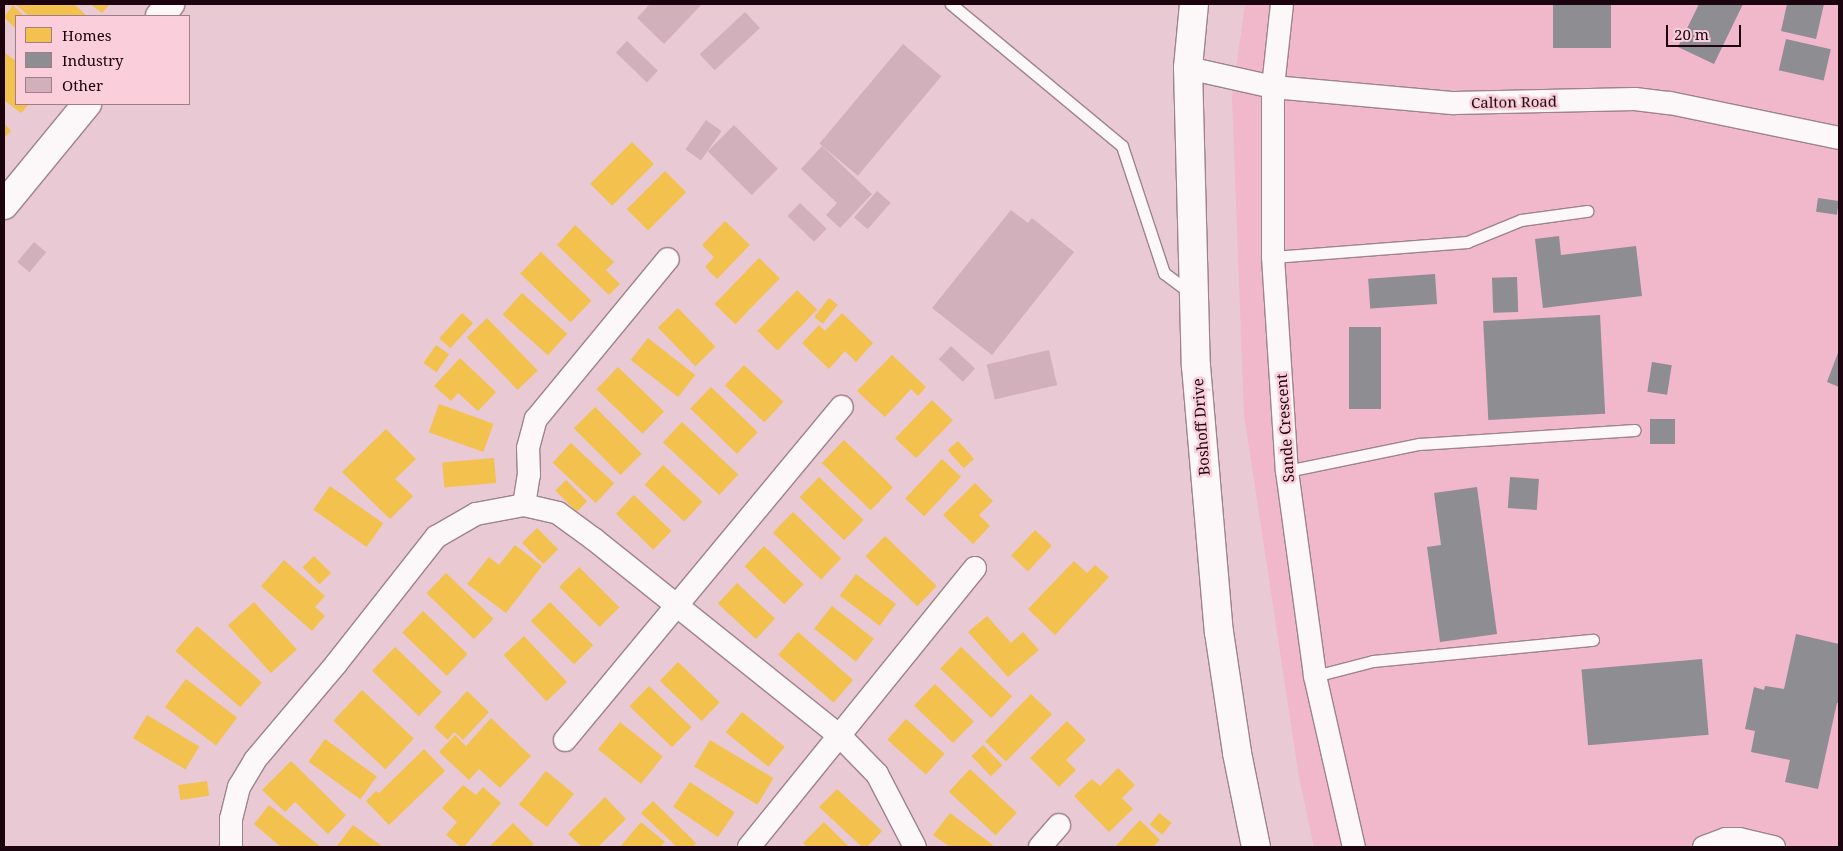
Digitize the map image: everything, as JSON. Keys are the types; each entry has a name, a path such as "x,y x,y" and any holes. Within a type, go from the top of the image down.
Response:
{"main road":[{"path":"161,15 170,4"},
{"name":"Boshoff Drive","path":"1194,4 1188,68 1196,366 1219,632 1237,753 1256,847"},
{"path":"4,205 87,105"}],"street":[{"name":"Sande Crescent","path":"1282,4 1273,87 1273,256 1287,471 1315,676 1354,847"},
{"name":"Calton Road","path":"1188,68 1273,87 1454,103 1635,99 1670,103 1839,138"},
{"path":"524,505 529,475 528,448 536,419 668,259"},
{"path":"565,740 841,407"},
{"path":"231,847 231,820 239,787 255,760 336,664 436,537 476,514 524,505 558,513 840,736 877,774 915,847"},
{"path":"749,847 975,568"},
{"path":"1040,847 1059,825"},
{"path":"1704,847 1726,840 1739,839 1774,847"}],"lane":[{"path":"951,4 1122,146 1164,273 1194,296"},
{"path":"1273,256 1467,242 1521,220 1587,211"},
{"path":"1287,471 1419,444 1635,430"},
{"path":"1315,676 1373,661 1593,640"}],"shaded area":[{"path":"1245,4 1839,4 1839,847 1314,847 1299,777 1244,414 1232,98"}],"building: Homes":[{"path":"15,4 74,4 86,15 28,15"},
{"path":"90,4 110,4 102,13"},
{"path":"13,5 23,15 15,15 15,28 4,17"},
{"path":"4,52 15,60 15,105 28,105 21,113 4,100"},
{"path":"4,123 11,131 4,138"},
{"path":"632,142 654,164 612,206 590,184"},
{"path":"665,171 686,192 648,230 627,209"},
{"path":"725,221 750,245 717,279 705,267 714,257 702,245"},
{"path":"575,225 614,262 606,270 620,284 609,295 557,245"},
{"path":"541,252 591,301 571,322 520,274"},
{"path":"759,258 780,278 735,324 715,304"},
{"path":"797,290 817,309 778,350 757,331"},
{"path":"522,293 567,334 548,355 503,315"},
{"path":"829,298 838,305 823,324 814,317"},
{"path":"678,308 716,347 695,366 658,327"},
{"path":"462,313 473,323 450,348 439,338"},
{"path":"842,313 873,343 856,362 845,351 829,369 802,343 819,325 825,331"},
{"path":"487,318 538,371 518,390 467,337"},
{"path":"648,338 695,375 678,397 631,360"},
{"path":"436,345 449,354 436,372 423,363"},
{"path":"892,355 926,387 918,396 911,389 885,417 857,391"},
{"path":"460,358 496,392 478,411 458,393 451,401 434,386"},
{"path":"744,365 783,402 764,422 725,385"},
{"path":"618,367 664,411 643,434 596,389"},
{"path":"711,387 758,432 737,454 690,409"},
{"path":"932,400 953,420 916,458 895,438"},
{"path":"439,404 494,424 483,452 429,432"},
{"path":"595,407 642,454 620,475 574,428"},
{"path":"682,422 738,475 719,495 663,442"},
{"path":"386,429 416,459 395,479 413,496 390,519 342,472"},
{"path":"844,440 893,487 871,510 822,463"},
{"path":"958,441 974,459 964,468 948,450"},
{"path":"571,443 614,483 596,503 553,463"},
{"path":"494,458 496,483 444,487 442,463"},
{"path":"942,459 961,477 924,516 905,498"},
{"path":"663,465 702,502 684,522 645,485"},
{"path":"819,477 864,520 844,540 800,497"},
{"path":"566,480 587,501 577,512 555,491"},
{"path":"975,483 993,501 979,515 990,526 973,544 943,515"},
{"path":"330,486 383,523 367,547 313,510"},
{"path":"634,495 671,531 653,550 616,514"},
{"path":"793,512 841,559 821,579 773,533"},
{"path":"537,528 558,549 543,564 522,543"},
{"path":"1035,530 1052,546 1028,571 1011,556"},
{"path":"885,536 937,586 917,606 866,556"},
{"path":"515,545 542,566 506,613 467,584 489,557 499,565"},
{"path":"764,546 804,584 784,604 745,566"},
{"path":"314,556 331,573 320,584 303,567"},
{"path":"284,560 325,596 315,607 325,616 312,631 261,586"},
{"path":"1074,561 1087,573 1095,565 1109,577 1055,635 1028,609"},
{"path":"579,567 619,607 600,627 559,587"},
{"path":"446,573 493,619 474,639 427,593"},
{"path":"856,574 896,604 880,626 840,596"},
{"path":"737,583 775,618 756,639 718,603"},
{"path":"254,602 297,650 271,673 228,625"},
{"path":"550,602 593,645 574,664 531,621"},
{"path":"832,606 874,639 856,661 814,629"},
{"path":"423,611 468,654 447,676 402,633"},
{"path":"987,616 1011,643 1023,632 1039,650 1008,677 968,632"},
{"path":"197,626 262,682 240,707 175,651"},
{"path":"798,632 853,680 833,703 778,655"},
{"path":"524,636 567,682 546,701 504,655"},
{"path":"395,647 442,692 419,716 372,671"},
{"path":"961,647 1012,696 991,718 940,669"},
{"path":"678,662 720,702 702,721 660,681"},
{"path":"186,679 237,718 216,745 165,707"},
{"path":"935,684 974,722 953,743 914,706"},
{"path":"649,686 691,727 672,747 630,706"},
{"path":"362,690 414,738 385,769 333,721"},
{"path":"467,691 489,712 463,740 454,732 448,740 434,727"},
{"path":"1031,694 1052,714 1006,762 985,741"},
{"path":"742,712 785,747 768,767 726,732"},
{"path":"147,715 199,746 185,770 133,738"},
{"path":"491,718 531,756 500,788 479,769 469,780 439,752 455,735 466,746"},
{"path":"906,719 945,754 926,775 887,740"},
{"path":"1067,721 1086,740 1066,760 1076,770 1059,787 1030,758"},
{"path":"620,722 663,757 641,784 598,749"},
{"path":"325,739 377,777 360,799 309,762"},
{"path":"710,740 773,778 757,805 694,767"},
{"path":"983,745 1002,765 991,776 971,756"},
{"path":"424,749 445,771 389,825 366,801 376,791 379,793"},
{"path":"291,761 346,815 328,834 295,802 285,812 262,790"},
{"path":"1118,768 1135,785 1122,798 1133,809 1109,832 1074,796 1092,779 1100,786"},
{"path":"970,769 1017,813 996,835 949,792"},
{"path":"546,771 574,794 547,827 519,804"},
{"path":"207,781 209,796 180,800 178,785"},
{"path":"690,782 735,812 718,837 673,807"},
{"path":"463,785 476,795 483,787 501,803 464,847 461,847 446,835 457,822 442,808"},
{"path":"837,789 882,831 867,847 862,847 819,807"},
{"path":"605,797 626,819 598,847 582,847 568,834"},
{"path":"653,801 696,843 693,847 677,847 641,813"},
{"path":"269,805 321,847 281,847 254,824"},
{"path":"950,813 993,845 991,847 950,847 933,835"},
{"path":"1159,813 1172,823 1162,835 1150,825"},
{"path":"1140,820 1160,840 1153,847 1115,847"},
{"path":"641,822 665,842 660,847 620,847"},
{"path":"824,822 849,847 807,847 803,843"},
{"path":"513,823 534,844 531,847 489,847"},
{"path":"353,825 383,847 336,847"}],"building: Industry":[{"path":"1553,4 1611,4 1611,48 1553,48"},
{"path":"1699,4 1743,4 1714,64 1678,47"},
{"path":"1787,4 1824,4 1816,39 1781,31"},
{"path":"1786,39 1831,49 1824,81 1779,70"},
{"path":"1818,198 1839,201 1837,215 1816,212"},
{"path":"1559,236 1561,255 1636,246 1642,296 1543,308 1535,239"},
{"path":"1435,274 1437,304 1370,309 1368,279"},
{"path":"1517,277 1518,312 1493,313 1492,278"},
{"path":"1600,315 1605,414 1488,420 1483,321"},
{"path":"1349,327 1381,327 1381,409 1349,409"},
{"path":"1839,350 1839,387 1827,382"},
{"path":"1652,362 1672,365 1667,395 1647,392"},
{"path":"1650,419 1675,419 1675,444 1650,444"},
{"path":"1510,477 1539,479 1537,510 1508,508"},
{"path":"1477,487 1497,634 1440,642 1427,547 1441,545 1434,493"},
{"path":"1796,634 1839,644 1839,703 1837,703 1818,789 1785,782 1790,760 1751,752 1755,731 1745,729 1754,687 1764,690 1765,686 1784,689"},
{"path":"1702,659 1709,735 1588,745 1581,670"}],"building: Other":[{"path":"650,4 702,4 664,44 637,18"},
{"path":"745,12 760,28 715,70 700,54"},
{"path":"627,41 658,71 647,82 616,53"},
{"path":"903,44 941,76 858,176 819,144"},
{"path":"706,120 722,131 701,160 685,149"},
{"path":"734,125 778,169 752,195 708,151"},
{"path":"822,146 872,194 840,228 826,215 837,203 801,169"},
{"path":"877,191 891,203 868,229 854,217"},
{"path":"800,203 827,229 814,242 787,216"},
{"path":"1011,210 1028,223 1032,218 1074,252 992,355 932,308"},
{"path":"34,242 46,252 30,272 17,262"},
{"path":"951,346 975,369 963,382 939,359"},
{"path":"1049,350 1057,385 995,399 987,364"}]}
